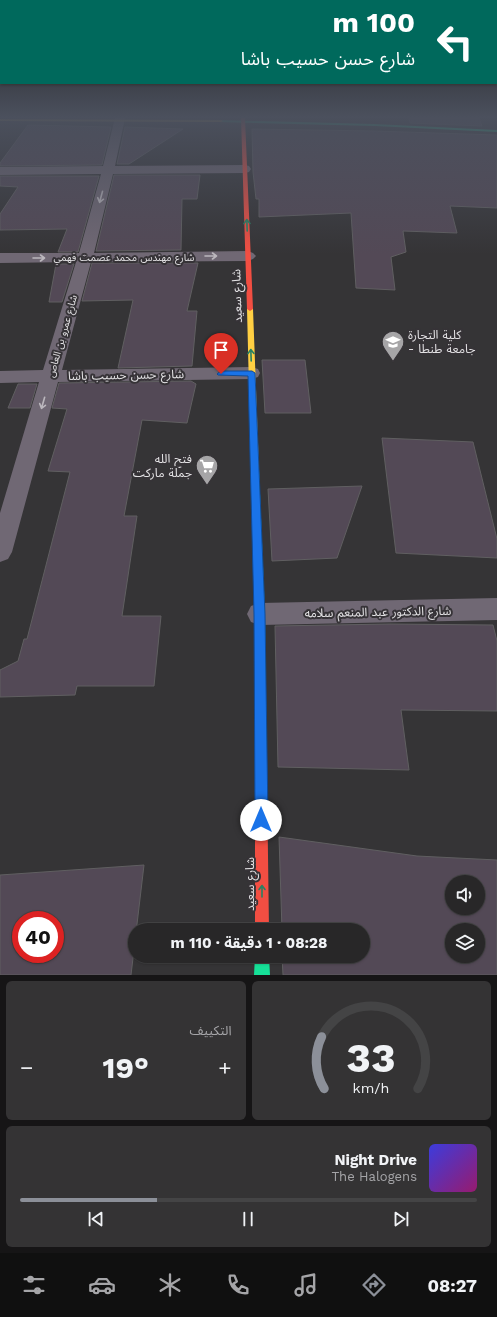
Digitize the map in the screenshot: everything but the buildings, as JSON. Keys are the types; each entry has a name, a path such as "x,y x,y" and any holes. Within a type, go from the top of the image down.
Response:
{"street":[{"name":"شارع عمرو بن العاص","path":"0,552 85,257 110,164"},
{"name":"شارع سعيد","path":"245,164 260,614 262,923"},
{"path":"0,171 245,169"},
{"name":"شارع مهندس محمد عصمت فهمي","path":"0,258 248,256"},
{"name":"شارع حسن حسيب باشا","path":"0,377 252,373"},
{"name":"شارع الدكتور عبد المنعم سلامه","path":"260,614 497,609"},
{"path":"262,963 262,975"}],"traffic: fast":[{"path":"255,469 260,614 261,781"},
{"path":"262,963 262,975"}],"traffic: slow":[{"path":"250,309 255,469"}],"traffic: jam":[{"path":"245,164 250,309"},
{"path":"261,781 262,923"}],"place":[{"name":"كلية التجارة - جامعة طنطا","path":"393,362"},
{"name":"فتح الله جملة ماركت","path":"207,486"}],"route":[{"path":"221,374 252,373 260,614 261,820"}]}
